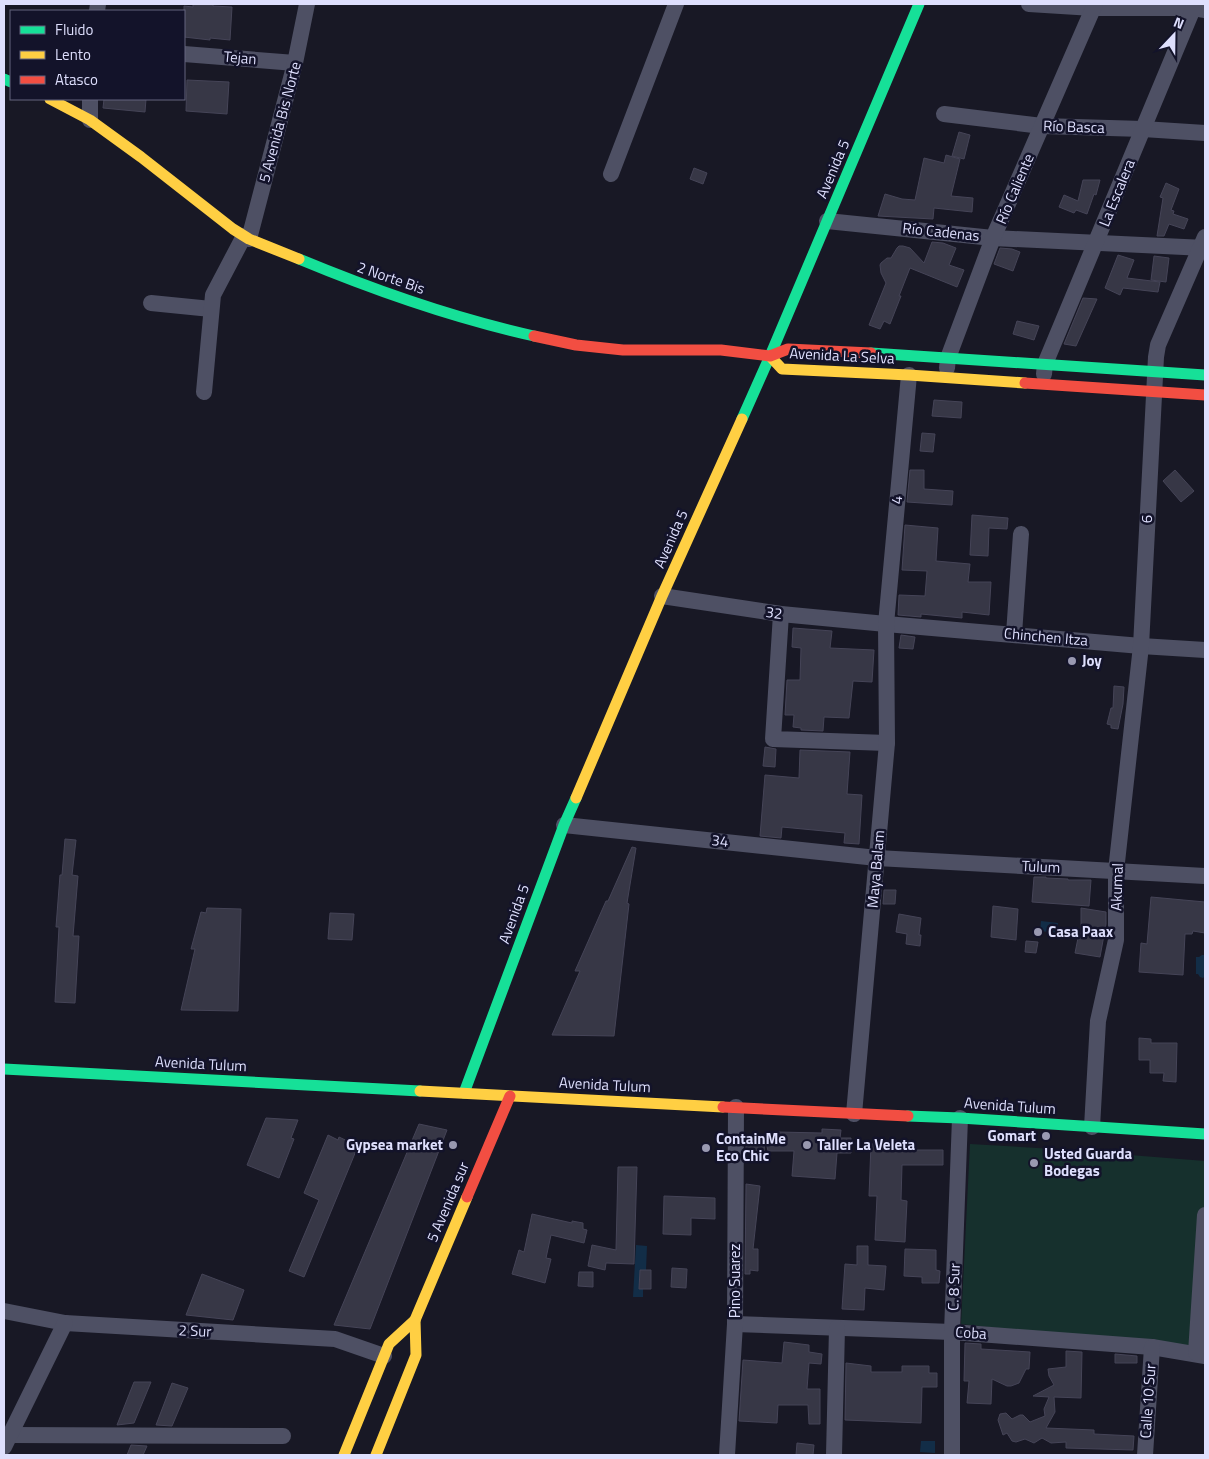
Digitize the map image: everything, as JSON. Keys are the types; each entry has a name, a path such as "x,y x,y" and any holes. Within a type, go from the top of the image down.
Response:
{"main road":[{"name":"Avenida 5","path":"464,1093 564,825 662,596 770,356 920,4"},
{"name":"2 Norte Bis","path":"52,100 90,120 246,238 396,297 458,317 576,345 624,350 721,350 770,356"},
{"name":"Avenida La Selva","path":"1205,375 803,349 788,349 770,356 782,369 909,375 1205,395"},
{"name":"Avenida Tulum","path":"4,1069 960,1118 1205,1134"},
{"name":"5 Avenida sur","path":"415,1320 510,1096"},
{"path":"344,1455 389,1344 415,1320"},
{"path":"376,1455 416,1354 415,1320"}],"street":[{"name":"5 Avenida Bis Norte","path":"204,392 213,295 246,238 295,63 307,4"},
{"path":"611,174 676,4"},
{"path":"1030,4 1198,7"},
{"name":"Río Caliente","path":"947,378 948,358 993,238 1094,6"},
{"name":"La Escalera","path":"1044,384 1045,364 1143,129 1198,7"},
{"name":"Tejan","path":"185,54 295,63"},
{"path":"90,100 90,120"},
{"name":"Río Basca","path":"944,114 1042,126 1205,133"},
{"name":"Río Cadenas","path":"827,221 993,238 1204,244"},
{"name":"6","path":"1141,646 1154,371 1158,345 1204,244"},
{"path":"151,303 211,309"},
{"name":"4","path":"886,624 909,375"},
{"path":"1014,634 1021,534"},
{"name":"32","path":"662,596 781,614 886,624"},
{"path":"781,614 773,739 887,743"},
{"name":"Chinchen Itza","path":"886,624 1205,650"},
{"name":"Maya Balam","path":"854,1114 887,743 886,624"},
{"name":"Akumal","path":"1092,1127 1098,1021 1116,940 1116,871 1141,646"},
{"name":"34","path":"564,825 877,858"},
{"name":"Tulum","path":"877,858 1205,876"},
{"name":"Pino Suarez","path":"727,1455 735,1324 736,1107"},
{"name":"C. 8 Sur","path":"952,1455 952,1332 960,1118"},
{"path":"1200,1354 1205,1215"},
{"name":"2 Sur","path":"4,1312 65,1323 335,1339 384,1356"},
{"path":"65,1323 7,1441 283,1436"},
{"name":"Coba","path":"735,1324 952,1332 1152,1347 1200,1354"},
{"path":"834,1455 836,1328"},
{"name":"Calle 10 Sur","path":"1144,1455 1152,1347"}],"green space":[{"path":"970,1144 1205,1161 1205,1351 961,1324"}],"water":[{"path":"1041,921 1058,923 1057,933 1040,931"},
{"path":"1205,955 1205,976 1203,978 1196,974 1196,957"},
{"path":"636,1245 647,1246 646,1270 640,1270 639,1289 643,1289 643,1297 633,1297"},
{"path":"921,1441 935,1441 935,1453 920,1452"}],"building":[{"path":"193,4 213,4 213,6 232,7 230,40 185,37 184,6 193,7"},
{"path":"187,80 229,82 227,114 186,111"},
{"path":"104,100 146,100 145,112 103,108"},
{"path":"959,132 970,135 964,159 952,156"},
{"path":"946,155 960,159 951,196 973,198 972,212 934,208 933,219 878,216 885,194 902,199 915,200 924,158 944,163"},
{"path":"694,168 707,173 703,184 690,179"},
{"path":"1083,180 1100,180 1096,195 1094,194 1087,214 1076,210 1074,213 1059,207 1064,195 1078,201"},
{"path":"1166,183 1179,189 1171,210 1174,211 1173,214 1188,219 1184,229 1169,224 1164,236 1157,236 1163,198 1160,197"},
{"path":"932,242 943,243 956,248 949,265 964,270 957,287 910,268 890,324 884,321 880,329 869,325 886,283 881,273 881,263 887,258 891,258 899,246 903,246 910,248 924,263"},
{"path":"1000,248 1020,252 1013,271 994,264"},
{"path":"1118,255 1134,260 1127,278 1160,282 1158,292 1123,288 1120,295 1105,288"},
{"path":"1154,256 1169,258 1166,282 1151,280"},
{"path":"1083,298 1097,299 1076,346 1064,344"},
{"path":"1017,321 1039,326 1034,340 1013,334"},
{"path":"934,400 962,402 961,418 932,416"},
{"path":"922,433 935,434 933,452 920,451"},
{"path":"910,470 924,470 924,489 953,491 952,505 907,502"},
{"path":"1175,470 1194,491 1181,502 1163,481"},
{"path":"972,515 1008,518 1007,529 989,528 988,556 970,555"},
{"path":"905,525 938,528 936,561 970,564 968,582 991,582 989,615 962,612 962,618 921,614 921,617 898,615 899,595 925,596 927,571 902,570"},
{"path":"793,628 832,631 830,648 874,650 872,682 853,681 849,718 824,717 823,731 801,730 801,728 793,727 794,715 785,715 787,680 800,680 801,648 792,647"},
{"path":"901,635 915,637 913,649 899,648"},
{"path":"1114,686 1124,687 1118,729 1111,728 1111,725 1107,724 1111,708 1113,708"},
{"path":"765,747 776,749 775,767 763,766"},
{"path":"800,750 850,752 847,794 862,795 859,844 844,843 845,833 782,827 781,838 760,836 765,775 799,778"},
{"path":"65,839 76,840 72,875 78,876 73,936 79,936 75,1003 55,1002 59,927 56,927"},
{"path":"632,847 636,848 627,903 629,904 614,1036 552,1035 580,971 575,971"},
{"path":"1034,877 1091,880 1089,906 1032,902"},
{"path":"884,890 896,890 895,904 883,904"},
{"path":"1151,897 1205,902 1205,933 1193,931 1192,934 1185,934 1183,975 1139,972 1141,943 1147,944"},
{"path":"993,906 1018,909 1016,940 991,937"},
{"path":"207,908 241,909 238,1011 181,1010 195,949 191,949 201,912 206,913"},
{"path":"1081,908 1106,912 1106,924 1100,957 1075,953 1079,933 1081,934"},
{"path":"330,913 354,914 352,940 328,939"},
{"path":"899,914 921,918 920,946 906,944 907,934 896,932"},
{"path":"1026,941 1038,942 1036,953 1025,952"},
{"path":"1139,1038 1151,1039 1151,1043 1177,1043 1176,1082 1163,1081 1164,1073 1150,1073 1150,1060 1139,1060"},
{"path":"266,1118 298,1120 291,1138 294,1139 279,1178 247,1165"},
{"path":"419,1124 447,1130 370,1329 334,1325"},
{"path":"822,1129 841,1130 840,1138 851,1138 851,1153 837,1153 835,1179 792,1176 794,1151 768,1151 765,1137 778,1137 778,1132 822,1133"},
{"path":"328,1135 338,1140 339,1137 358,1146 304,1277 289,1271 319,1200 304,1193"},
{"path":"746,1138 765,1140 764,1151 746,1150"},
{"path":"871,1144 890,1144 889,1150 943,1150 943,1165 902,1165 901,1200 907,1201 905,1242 875,1240 877,1196 869,1196"},
{"path":"618,1167 637,1167 634,1264 606,1263 605,1270 588,1266 592,1245 616,1250"},
{"path":"746,1184 760,1186 753,1249 758,1249 758,1271 750,1270 750,1274 745,1274"},
{"path":"664,1196 715,1198 715,1219 691,1218 691,1235 663,1234"},
{"path":"532,1214 572,1223 572,1221 583,1223 583,1229 587,1230 584,1243 551,1235 546,1258 551,1259 545,1283 512,1274 519,1250 524,1252"},
{"path":"857,1246 868,1246 868,1265 886,1266 884,1290 865,1288 864,1310 842,1309 845,1264 857,1265"},
{"path":"905,1249 936,1250 936,1270 940,1271 939,1283 922,1283 922,1277 904,1276"},
{"path":"672,1268 687,1269 686,1288 671,1287"},
{"path":"640,1270 651,1270 651,1289 639,1289"},
{"path":"579,1272 593,1272 593,1287 578,1286"},
{"path":"202,1274 244,1290 233,1320 186,1315"},
{"path":"784,1342 809,1345 809,1352 822,1354 821,1364 809,1363 807,1389 820,1389 820,1424 809,1424 808,1405 778,1405 777,1423 739,1421 743,1360 782,1363"},
{"path":"965,1343 981,1344 981,1349 1030,1352 1029,1369 1026,1369 1019,1383 1011,1386 992,1379 991,1404 967,1403 969,1381 964,1381"},
{"path":"1066,1351 1082,1352 1081,1398 1054,1397 1055,1412 1046,1428 1094,1430 1094,1434 1134,1436 1133,1450 1066,1448 1066,1442 1051,1443 1042,1438 1034,1443 1025,1439 1016,1442 1012,1441 1007,1433 1003,1435 998,1420 1000,1414 1006,1413 1012,1419 1023,1415 1030,1422 1045,1416 1044,1409 1049,1397 1033,1396 1054,1385 1049,1376 1048,1369 1066,1367"},
{"path":"1115,1354 1137,1356 1137,1363 1115,1363"},
{"path":"846,1363 871,1366 871,1372 902,1372 902,1366 929,1366 929,1373 937,1373 937,1387 922,1387 921,1423 845,1420"},
{"path":"134,1382 151,1382 134,1423 117,1425"},
{"path":"172,1383 188,1388 172,1426 156,1425"},
{"path":"797,1443 814,1445 813,1455 796,1455"},
{"path":"131,1445 147,1446 143,1455 127,1455"}],"traffic: fast":[{"path":"742,419 919,4"},
{"path":"4,79 10,82"},
{"path":"299,259 415,303 474,321 534,336"},
{"path":"871,353 1205,375"},
{"path":"464,1093 564,825 576,798"},
{"path":"4,1069 420,1091"},
{"path":"908,1116 1205,1134"}],"traffic: slow":[{"path":"52,100 90,120 233,229 249,239 299,259"},
{"path":"770,356 782,369 1025,383"},
{"path":"576,798 662,596 742,419"},
{"path":"420,1091 723,1107"},
{"path":"344,1455 389,1344 415,1320 467,1197"},
{"path":"376,1455 416,1355 415,1320"}],"traffic: jam":[{"path":"534,336 576,345 623,350 721,350 770,356 788,349 871,353"},
{"path":"1025,383 1205,395"},
{"path":"467,1197 510,1096"},
{"path":"723,1107 908,1116"}],"place":[{"name":"Joy","path":"1072,661"},
{"name":"Casa Paax","path":"1038,932"},
{"name":"Gomart","path":"1046,1136"},
{"name":"Gypsea market","path":"453,1145"},
{"name":"Taller La Veleta","path":"807,1145"},
{"name":"ContainMe Eco Chic","path":"706,1148"},
{"name":"Usted Guarda Bodegas","path":"1034,1163"}]}
